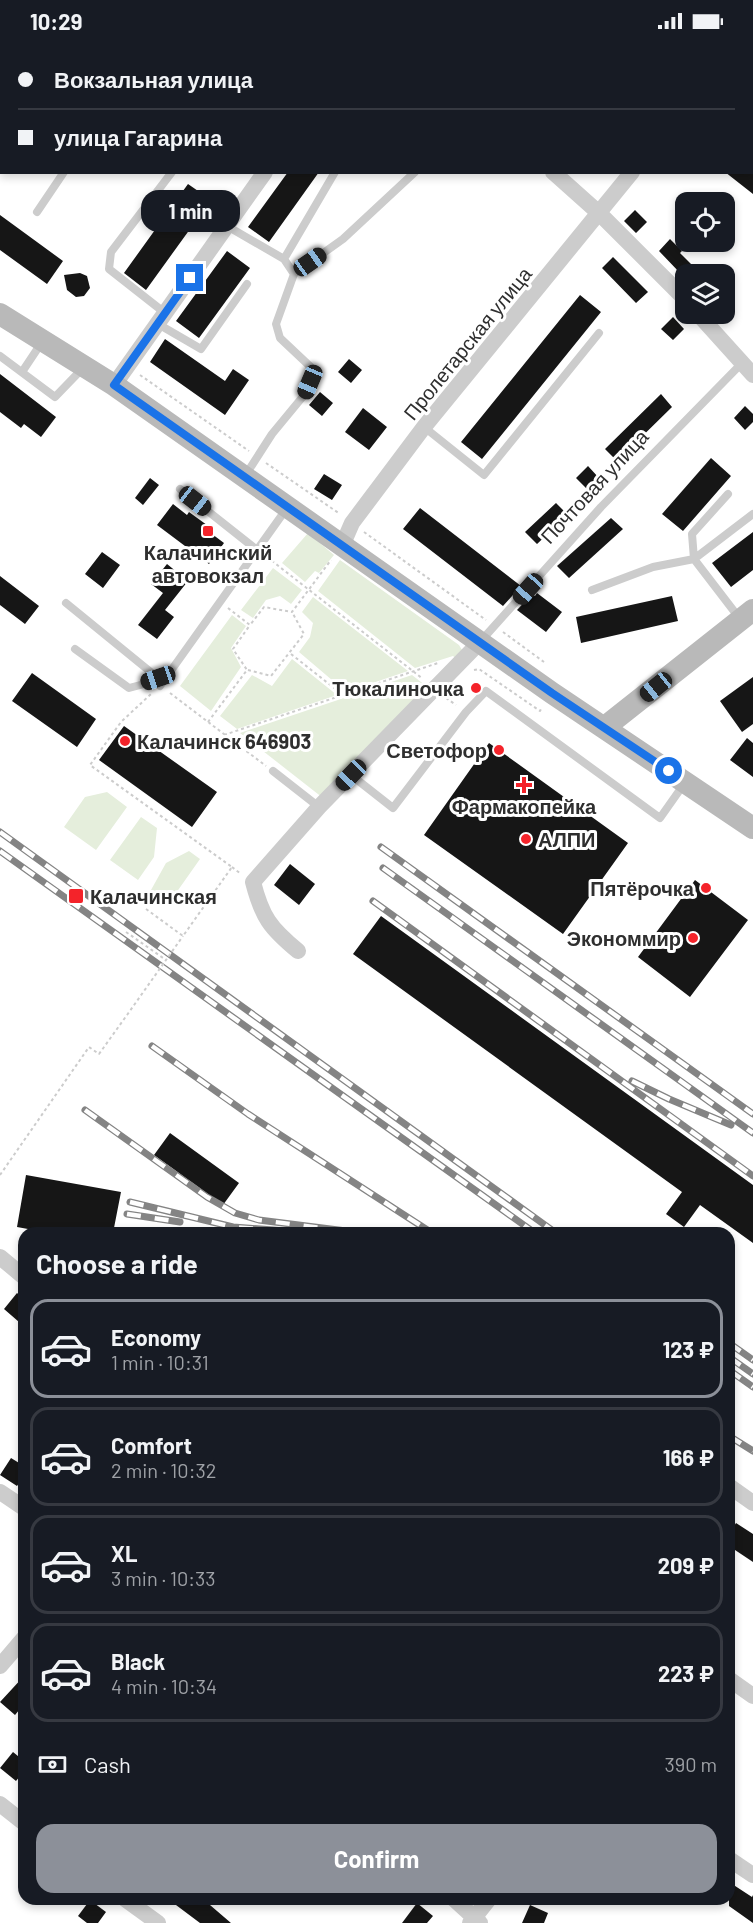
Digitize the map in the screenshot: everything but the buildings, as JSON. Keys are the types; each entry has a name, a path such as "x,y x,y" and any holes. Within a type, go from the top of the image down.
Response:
{"main road":[{"path":"0,314 44,339 114,385 342,546 488,634 552,693 753,828"},
{"path":"605,727 747,615"}],"street":[{"path":"114,385 264,174"},
{"path":"555,174 600,214 675,289"},
{"name":"Пролетарская улица","path":"342,546 352,523 424,427 630,174"},
{"name":"Почтовая улица","path":"707,324 748,369"},
{"path":"298,951 273,931 265,918 253,882 319,807 488,634"},
{"path":"0,1257 18,1272"},
{"path":"735,1490 753,1503"},
{"path":"0,1492 18,1504"},
{"path":"3,1658 18,1644"},
{"path":"735,1683 753,1696"},
{"path":"0,1804 18,1818"},
{"path":"735,1863 753,1875"},
{"path":"133,1905 158,1923"},
{"path":"460,1905 475,1921 485,1905"}],"lane":[{"path":"37,212 63,174"},
{"path":"170,174 111,252 109,269 161,319 201,349 247,284"},
{"path":"284,259 334,174"},
{"path":"244,477 272,434 305,394 315,371 280,338 276,324 294,274 343,239 413,174"},
{"path":"227,226 284,259 294,274"},
{"path":"424,427 484,476 599,333"},
{"path":"22,372 44,339"},
{"path":"0,356 55,397 85,366"},
{"name":"Почтовая улица","path":"488,634 602,507 748,369"},
{"path":"180,489 258,550"},
{"path":"728,494 692,534 694,559 747,615"},
{"path":"75,650 129,688 159,682 288,508"},
{"path":"591,591 653,567 694,559 753,514"},
{"path":"66,603 159,682"},
{"path":"351,775 393,808 466,712 486,691 660,818 686,782"},
{"path":"273,771 319,807"}],"path":[{"path":"128,366 487,620"},
{"path":"292,612 342,546"},
{"path":"258,550 466,712"},
{"path":"220,602 250,625"},
{"path":"264,607 292,612 304,634 291,654 271,676 248,670 233,649 250,625 264,607"},
{"path":"488,634 544,662"},
{"path":"291,654 343,695"},
{"path":"224,735 452,659 468,671 479,669 540,711 552,693"},
{"path":"207,722 248,670"},
{"path":"0,1175 89,1047 99,1054 232,867 90,765 121,722 159,682 207,722 273,771"},
{"path":"146,909 183,936"},
{"path":"126,932 166,960"}],"green space":[{"path":"308,533 334,555 319,573 315,571 305,582 282,563"},
{"path":"340,560 459,645 462,650 458,660 453,656 415,668 318,591"},
{"path":"273,568 302,590 291,604 280,596 266,600 253,618 241,610"},
{"path":"313,597 408,671 346,692 299,652 310,637 313,623 302,612"},
{"path":"232,615 246,626 231,648 241,667 211,711 180,686"},
{"path":"292,659 337,695 237,729 220,716 252,675 272,686"},
{"path":"412,675 430,689 323,798 240,733"},
{"path":"107,792 127,807 96,850 64,827 85,797"},
{"path":"141,817 157,828 154,857 138,880 110,860"},
{"path":"189,851 200,859 169,903 151,890 166,863"}],"railway":[{"path":"0,832 548,1227"},
{"path":"381,847 753,1114"},
{"path":"0,851 527,1227"},
{"path":"383,868 753,1133"},
{"path":"373,901 753,1176"},
{"path":"152,1046 248,1114 423,1227"},
{"path":"632,1081 731,1125"},
{"path":"85,1110 207,1197 235,1213 259,1220 314,1227"},
{"path":"130,1202 233,1227"},
{"path":"127,1214 180,1222"},
{"path":"735,1347 753,1360"},
{"path":"735,1361 753,1374"},
{"path":"735,1374 753,1387"},
{"path":"735,1440 753,1451"}],"place":[{"name":"Калачинский автовокзал","path":"208,531"},
{"name":"Тюкалиночка","path":"476,688"},
{"name":"Калачинск 646903","path":"125,741"},
{"name":"Светофор","path":"499,750"},
{"name":"Фармакопейка","path":"524,785"},
{"name":"АЛПИ","path":"526,839"},
{"name":"Пятёрочка","path":"706,888"},
{"name":"Калачинская","path":"76,896"},
{"name":"Экономмир","path":"693,938"}],"route":[{"path":"190,278 114,385 552,693 669,771"}]}
